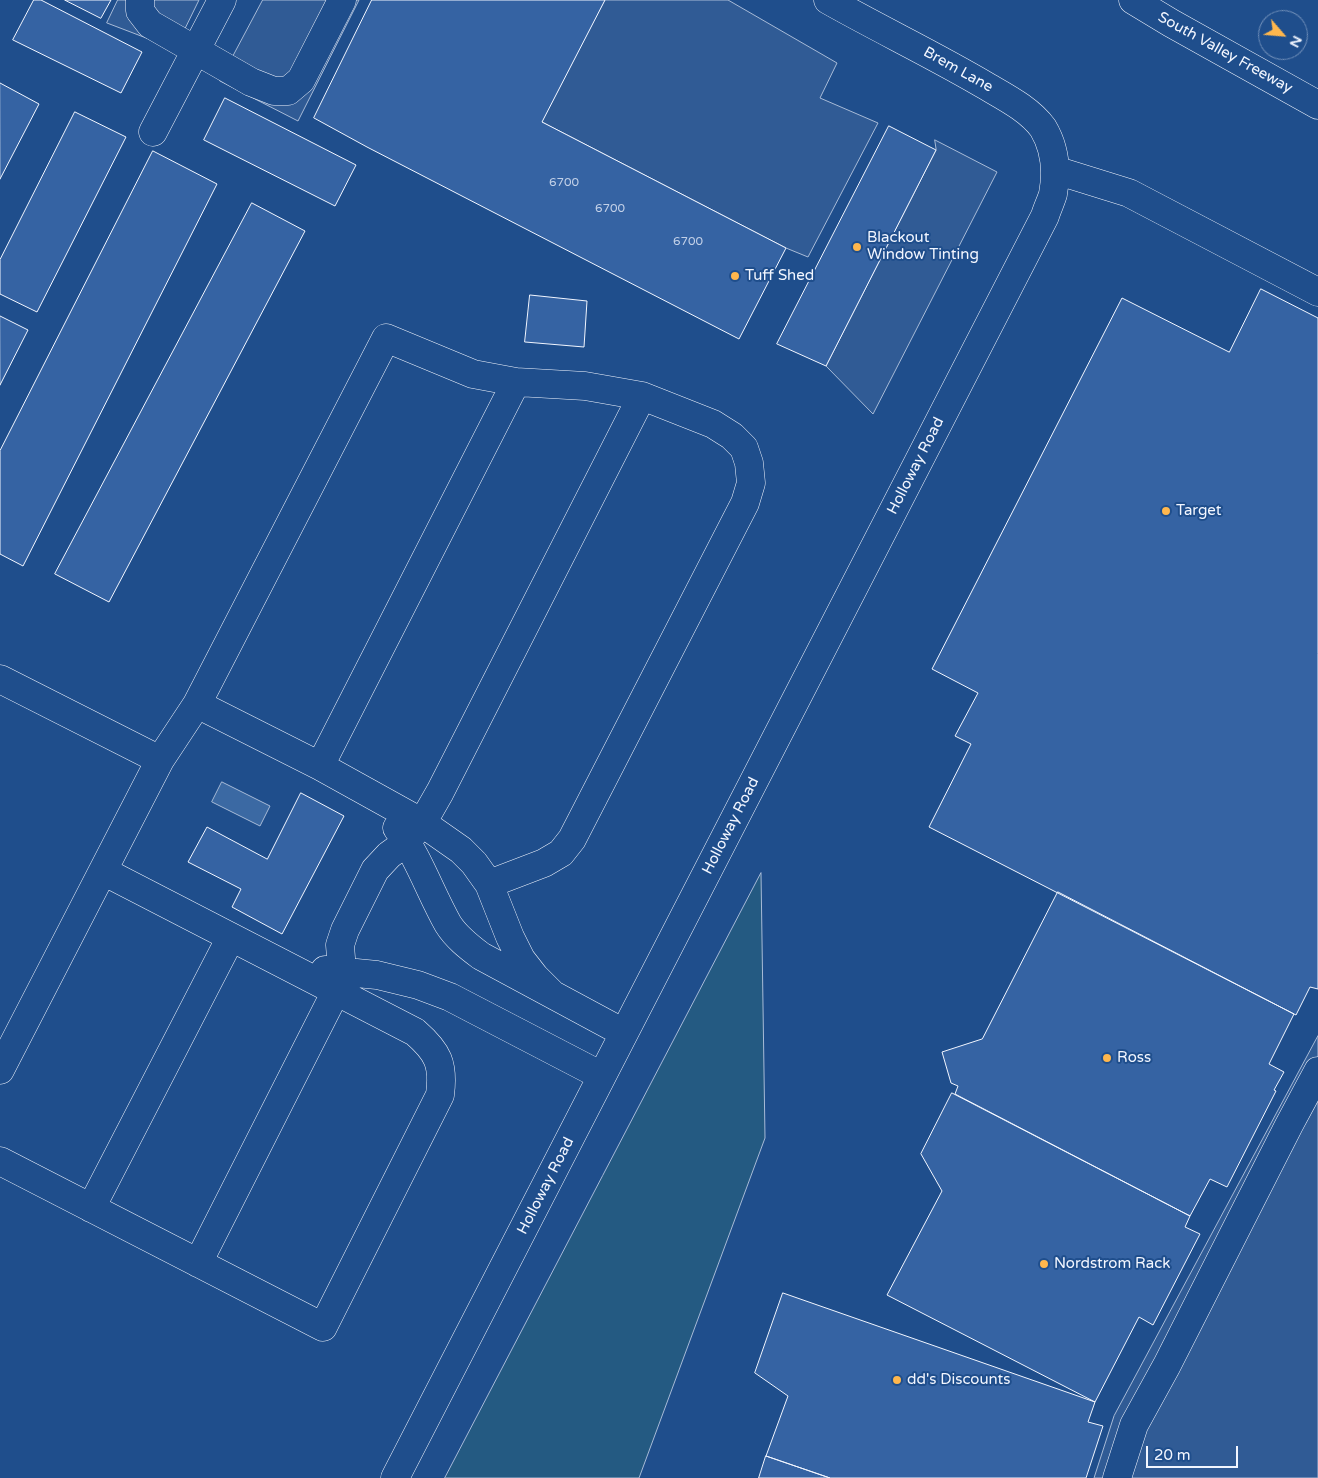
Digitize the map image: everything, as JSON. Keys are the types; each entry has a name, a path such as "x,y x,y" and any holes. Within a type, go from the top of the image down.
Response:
{"main road":[{"path":"140,0 140,11 150,24 251,82 274,91 288,91 301,80 342,0"},
{"path":"153,132 222,0"},
{"name":"Brem Lane","path":"828,0 874,26 957,68 1009,99 1028,113 1042,127 1052,147 1055,170"},
{"name":"South Valley Freeway","path":"1134,0 1171,23 1318,105"},
{"path":"1055,170 1129,193 1318,292"},
{"name":"Holloway Road","path":"395,1478 1045,216 1052,196 1055,170"},
{"path":"0,1070 160,760 197,704 386,338 473,374 516,382 585,386 642,396 713,424 732,436 744,448 750,463 751,483 745,503 572,839 561,853 544,863 489,884"},
{"path":"320,766 516,382"},
{"path":"198,1263 339,981 340,945 345,930 376,870 414,832 440,792 642,396"},
{"path":"0,679 160,760"},
{"path":"197,704 320,766 358,788 414,832 461,850 474,863 489,884 521,960 535,978 552,994"},
{"path":"414,832 448,925 463,942 480,956 624,1033"},
{"path":"0,1161 323,1327 440,1095 442,1079 438,1059 428,1044 414,1032 339,981 293,969 103,871"},
{"path":"92,1208 231,937"},
{"path":"339,981 377,975 418,985 450,997 602,1076"},
{"path":"1117,1478 1134,1425 1167,1365 1318,1071"}],"shaded area":[{"path":"118,0 199,0 175,49 107,23"},
{"path":"263,0 359,0 298,121 220,81"},
{"path":"605,0 728,0 837,63 820,98 878,123 808,257 786,248 542,122"},
{"path":"935,140 997,172 873,414 826,366 936,150"},
{"path":"222,782 270,806 260,826 212,802"},
{"path":"761,873 765,1138 639,1478 445,1478"},
{"path":"1318,1036 1318,1478 1094,1478 1114,1416"}],"building":[{"path":"34,0 41,0 142,52 121,93 13,40"},
{"path":"65,0 111,0 101,18"},
{"path":"372,0 605,0 542,122 786,248 739,339 314,118"},
{"path":"0,83 39,104 0,179"},
{"path":"225,98 356,165 335,206 204,140"},
{"path":"75,112 126,137 37,312 0,294 0,260"},
{"name":"Blackout Window Tinting","path":"889,126 936,150 826,366 777,344"},
{"path":"153,151 217,184 23,566 0,554 0,451"},
{"path":"252,203 305,231 109,602 55,574"},
{"name":"Target","path":"1261,289 1318,318 1318,989 1310,987 1296,1015 929,827 971,744 955,736 978,693 932,669 1122,298 1229,352"},
{"path":"530,295 587,301 584,347 525,342"},
{"path":"0,316 28,330 0,385"},
{"path":"301,793 344,816 282,934 232,907 241,889 188,862 207,827 267,859"},
{"name":"Ross","path":"1058,892 1294,1014 1269,1064 1284,1072 1227,1187 1210,1179 1190,1216 955,1094 958,1086 951,1083 942,1052 982,1039"},
{"name":"Nordstrom Rack","path":"952,1093 1190,1216 1185,1227 1200,1234 1153,1325 1139,1317 1095,1402 887,1295 942,1191 921,1154"},
{"name":"dd's Discounts","path":"783,1293 1095,1402 1088,1422 1103,1426 1086,1478 830,1478 766,1456 788,1396 755,1373"},
{"path":"766,1456 830,1478 759,1478"}],"place":[{"name":"Blackout Window Tinting","path":"857,247"},
{"name":"Tuff Shed","path":"735,276"},
{"name":"Target","path":"1166,511"},
{"name":"Ross","path":"1107,1058"},
{"name":"Nordstrom Rack","path":"1044,1264"},
{"name":"dd's Discounts","path":"897,1380"}]}
